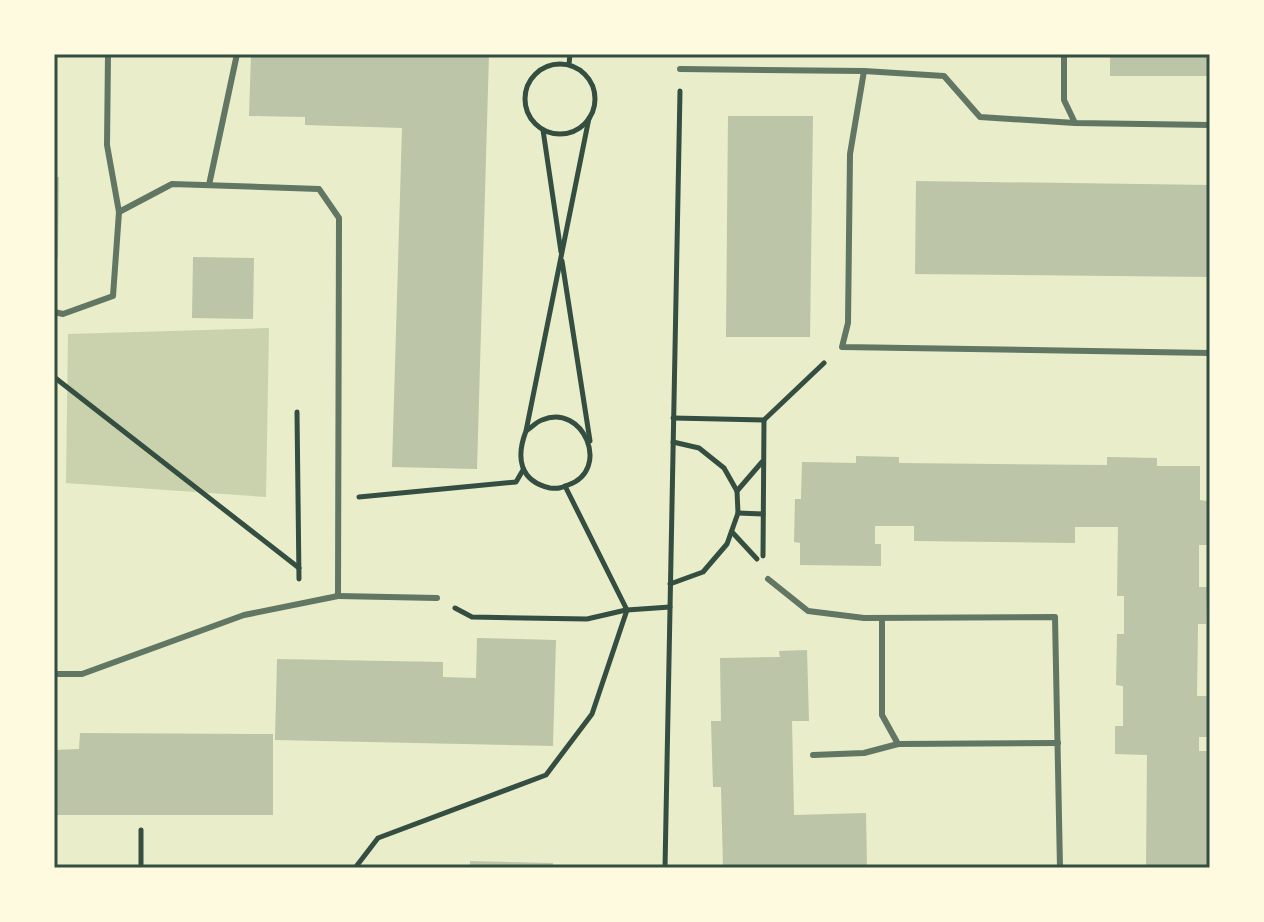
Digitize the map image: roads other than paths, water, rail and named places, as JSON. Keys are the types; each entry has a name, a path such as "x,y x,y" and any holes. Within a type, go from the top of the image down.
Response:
{"lane":[{"path":"54,312 63,314 113,296 119,212 107,145 108,54"},
{"path":"209,185 237,54"},
{"path":"1064,54 1064,100 1075,123"},
{"path":"680,69 864,71 944,76 980,117 1075,123 1210,125"},
{"path":"864,71 850,154 848,323 842,347 1210,353"},
{"path":"119,212 172,184 209,185 319,189 339,218 338,596"},
{"path":"768,579 808,611 882,618 1055,617 1060,868"},
{"path":"54,674 82,674 244,615 338,596 437,598"},
{"path":"882,618 882,715 898,744"},
{"path":"813,755 864,753 898,744 1058,743"}]}
